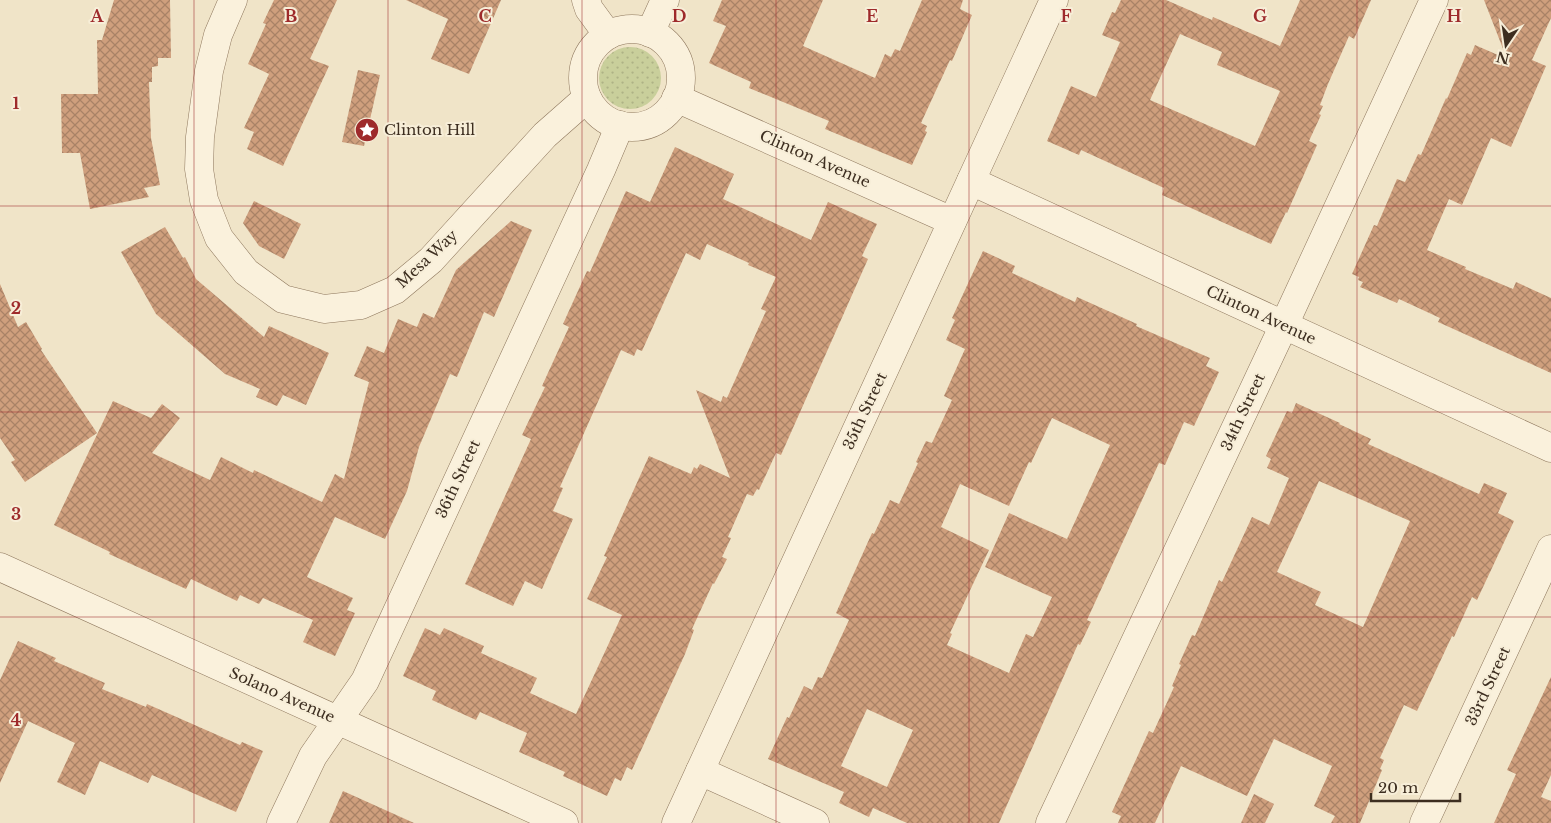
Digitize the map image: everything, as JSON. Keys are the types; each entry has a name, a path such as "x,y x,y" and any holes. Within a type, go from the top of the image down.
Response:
{"street":[{"name":"Mesa Way","path":"234,0 218,35 209,71 200,137 200,176 204,200 219,238 246,272 283,299 324,309 361,305 395,290 430,260 545,136 588,98"},
{"path":"586,0 589,9 608,35"},
{"path":"650,33 665,0"},
{"name":"35th Street","path":"676,823 1054,0"},
{"name":"34th Street","path":"1050,823 1434,0"},
{"path":"640,30 650,33 672,50 677,60 680,87 671,107 658,119 642,126 620,126 610,122 596,112 584,88 583,76 586,60 599,42 608,35 618,31 640,30"},
{"name":"Clinton Avenue","path":"676,98 952,221"},
{"name":"36th Street","path":"281,823 313,756 365,681 620,126"},
{"name":"Clinton Avenue","path":"971,181 1551,448"},
{"name":"33rd Street","path":"1424,823 1551,549"},
{"name":"Solano Avenue","path":"0,567 564,823"},
{"path":"700,770 815,823"}],"green space":[{"path":"630,47 642,49 652,56 659,66 661,78 659,90 652,100 642,107 630,109 618,107 608,100 601,90 599,78 601,66 608,56 618,49"}],"building":[{"path":"114,0 170,0 171,58 158,58 158,66 152,67 152,82 149,82 151,138 160,185 144,188 149,197 90,209 80,153 62,153 61,94 98,94 97,40 102,40"},
{"path":"274,0 337,0 310,59 329,66 283,166 247,149 254,132 244,128 269,74 248,64 266,24 263,23"},
{"path":"406,0 501,0 469,74 431,59 448,19"},
{"path":"722,0 823,0 803,46 875,78 885,54 891,57 895,49 900,51 922,0 963,0 960,9 972,15 952,61 950,60 921,123 927,126 925,131 927,132 912,165 825,129 829,121 749,88 751,82 709,63 726,26 713,21"},
{"path":"1121,0 1166,0 1212,20 1213,17 1280,46 1300,0 1371,0 1354,39 1349,36 1328,84 1320,105 1323,106 1319,114 1321,115 1309,141 1317,145 1271,244 1162,195 1164,188 1081,150 1079,155 1047,141 1071,86 1096,97 1120,42 1102,35 1112,12 1115,13","holes":["1180,34 1222,52 1217,65 1280,91 1255,146 1150,100"]},
{"path":"1484,0 1551,0 1551,18 1532,60 1546,66 1511,147 1491,138 1462,205 1449,199 1427,250 1466,267 1465,269 1513,289 1516,282 1551,298 1551,373 1438,322 1440,318 1399,299 1397,303 1360,287 1363,282 1358,280 1359,277 1352,274 1374,225 1377,226 1397,179 1405,182 1418,154 1421,155 1467,53 1471,55 1475,45 1507,59"},
{"path":"358,70 380,75 364,146 342,142"},
{"path":"675,147 734,174 723,199 811,240 828,202 877,224 862,256 868,259 781,455 776,453 759,490 757,489 753,496 747,494 728,537 731,538 722,557 727,559 713,583 692,629 694,630 685,654 632,770 627,767 621,781 615,778 607,796 563,776 565,772 519,752 527,733 480,712 476,720 432,700 436,691 403,676 425,628 440,635 444,628 484,646 481,653 537,678 530,693 576,714 622,615 587,599 607,557 604,556 649,456 691,474 694,467 697,469 700,464 730,478 696,390 721,402 723,396 727,398 766,311 761,309 776,277 707,244 700,260 686,253 642,351 637,349 634,356 621,350 560,487 563,488 553,511 573,519 542,589 525,581 513,606 465,584 531,439 522,435 545,387 542,386 569,327 563,324 587,271 590,272 626,191 650,202"},
{"path":"254,201 301,224 284,259 259,246 243,223"},
{"path":"511,221 532,230 494,317 484,312 457,377 450,374 419,447 407,491 385,539 335,517 307,577 353,598 347,610 355,613 335,656 303,642 313,620 263,598 259,604 240,595 237,601 191,579 186,589 109,554 110,552 54,525 113,401 151,418 162,404 180,418 152,453 210,480 221,457 253,473 254,470 322,502 335,474 344,479 369,382 354,376 367,346 384,353 398,319 417,327 423,313 434,318 456,270"},
{"path":"165,227 183,258 185,257 196,279 264,337 269,326 329,353 306,405 283,395 277,406 256,397 260,389 225,374 156,314 121,252"},
{"path":"983,251 1015,266 1012,273 1075,302 1077,297 1137,324 1136,326 1210,358 1206,366 1219,372 1194,426 1184,422 1165,465 1159,463 1087,620 1091,622 1080,645 1078,644 999,823 907,823 873,808 869,817 839,803 844,792 768,759 787,717 789,718 804,686 812,690 818,677 822,678 849,620 836,613 872,533 874,534 890,500 899,504 926,441 932,443 952,400 944,396 965,349 946,340 955,320 952,318","holes":["1052,418 1110,445 1067,539 1009,513 985,567 1052,597 1033,637 1026,634 1009,673 947,645 952,634 950,633 989,550 941,527 960,484 1009,506","867,709 913,730 887,787 841,766"]},
{"path":"0,284 18,327 26,322 41,350 97,433 25,482 11,462 15,460 0,438"},
{"path":"1296,403 1371,439 1368,444 1479,494 1484,483 1507,493 1498,513 1514,521 1477,600 1472,597 1417,711 1404,705 1380,758 1384,760 1380,769 1382,770 1360,823 1331,823 1335,816 1314,806 1332,766 1274,739 1247,796 1181,766 1155,823 1118,823 1121,816 1112,812 1149,731 1153,733 1174,687 1172,686 1181,665 1179,664 1192,635 1195,636 1219,580 1222,582 1252,517 1269,525 1289,478 1267,468 1271,459 1266,456 1287,411 1292,413","holes":["1319,481 1410,521 1363,627 1315,605 1321,592 1277,572"]},
{"path":"18,641 56,658 54,661 105,683 102,689 146,707 147,704 240,745 242,742 263,751 236,812 152,775 148,783 100,761 85,795 57,782 75,743 28,721 0,783 0,680"},
{"path":"1551,677 1551,775 1541,797 1551,801 1551,823 1494,823 1516,774 1507,770"},
{"path":"343,791 414,823 329,823"},
{"path":"1254,794 1274,804 1265,823 1241,823"}],"place":[{"name":"Clinton Hill","path":"367,130"}]}
